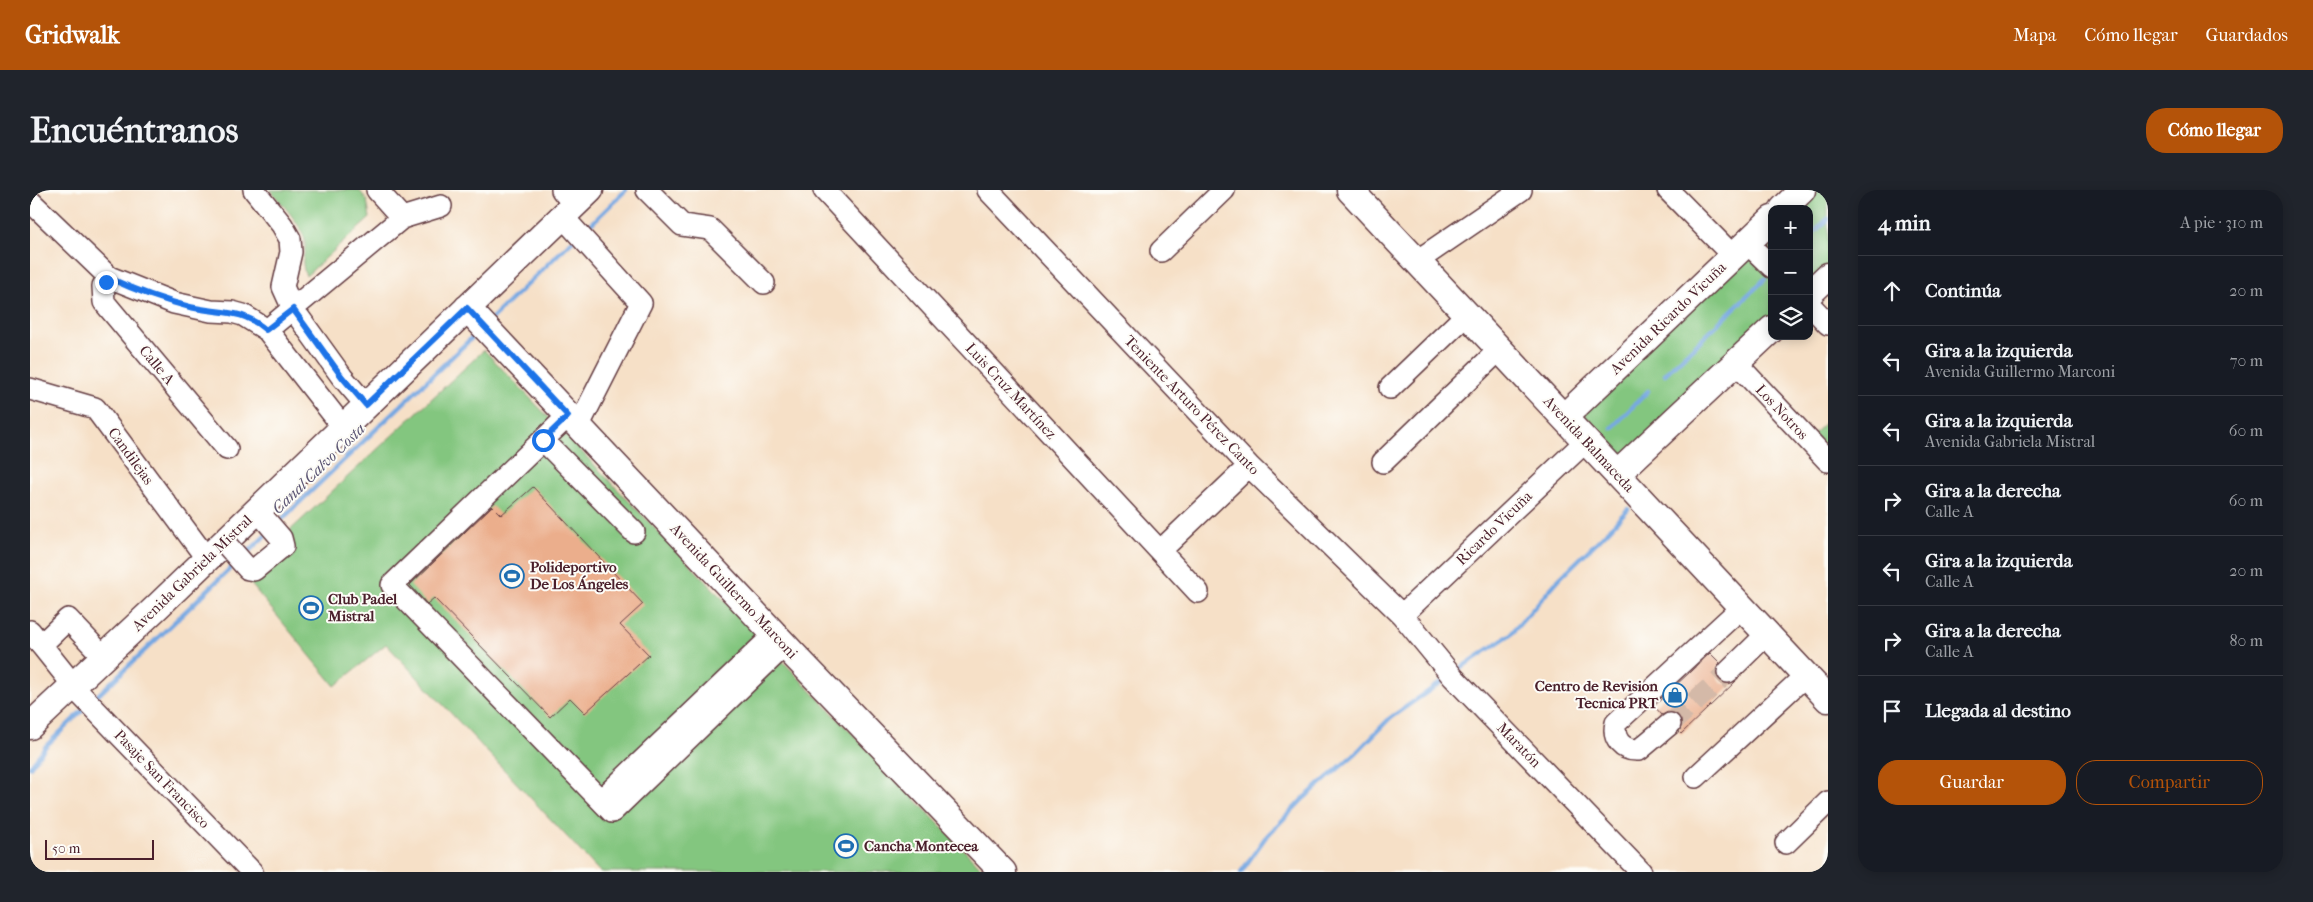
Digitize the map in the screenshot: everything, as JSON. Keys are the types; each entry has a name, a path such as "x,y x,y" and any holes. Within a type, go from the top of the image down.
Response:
{"main road":[{"name":"Avenida Balmaceda","path":"1350,190 1826,694"},
{"path":"1787,205 1802,190"},
{"name":"Avenida Gabriela Mistral","path":"30,726 78,691 104,657 266,521 343,427 366,405 477,319 572,205"},
{"name":"Avenida Ricardo Vicuña","path":"1564,417 1768,223"},
{"path":"1813,290 1828,276"},
{"name":"Avenida Guillermo Marconi","path":"477,319 780,640 1003,872"},
{"path":"1617,474 1768,333"}],"street":[{"path":"254,190 282,224 290,239 291,252 283,287 293,309 342,377 366,405"},
{"path":"377,190 402,218"},
{"path":"647,190 682,225 710,229 764,283"},
{"name":"Luis Cruz Martínez","path":"824,190 1198,592"},
{"name":"Teniente Arturo Pérez Canto","path":"988,190 1249,466 1402,615"},
{"path":"1161,251 1224,190"},
{"path":"1417,261 1521,190"},
{"path":"1668,190 1740,249 1768,265"},
{"path":"30,201 109,278 130,288 174,303 242,315 266,330 343,427"},
{"path":"572,205 589,245 641,303 573,422 543,440 392,585 612,812 780,640"},
{"path":"266,330 402,218 441,206"},
{"name":"Calle A","path":"109,278 103,286 104,302 227,449"},
{"path":"1813,308 1828,324"},
{"path":"1390,388 1467,314"},
{"path":"1384,462 1500,350"},
{"name":"Los Notros","path":"1736,363 1828,461"},
{"name":"Candilejas","path":"30,389 95,408 227,554"},
{"path":"543,440 634,532"},
{"name":"Ricardo Vicuña","path":"1402,615 1586,441"},
{"path":"1160,551 1249,466"},
{"path":"227,554 248,569 254,570 283,546 282,540 266,521"},
{"path":"1670,724 1639,750 1622,746 1615,735 1616,722 1742,607"},
{"name":"Maratón","path":"1402,615 1453,677 1641,872"},
{"path":"36,638 68,619 104,657"},
{"path":"1728,672 1768,634"},
{"name":"Pasaje San Francisco","path":"36,638 100,716 252,872"},
{"path":"1696,776 1806,675"},
{"path":"1786,843 1828,802"}],"green space":[{"path":"270,190 359,190 367,200 370,218 306,276 303,265 304,236 291,215"},
{"path":"1806,190 1828,190 1828,269 1813,283 1813,205 1790,205"},
{"path":"1768,227 1768,326 1627,461 1578,408"},
{"name":"Polideportivo De Los Ángeles","path":"484,350 985,872 600,872 386,644 335,686 241,572 285,535"},
{"path":"1828,420 1828,450 1813,434"}],"building":[{"path":"533,487 643,604 620,625 649,655 585,713 570,698 550,717 434,598 427,604 410,585 492,506 501,515"},
{"path":"1710,653 1720,663 1716,669 1719,680 1725,684 1736,681 1681,734 1679,732 1682,722 1679,716 1668,712 1662,715 1654,706"}],"waterway":[{"name":"Canal Calvo Costa","path":"584,231 626,190"},
{"path":"1813,233 1828,219"},
{"name":"Canal Calvo Costa","path":"490,320 574,239"},
{"path":"1665,374 1765,279"},
{"name":"Canal Calvo Costa","path":"277,524 479,331"},
{"path":"1612,428 1648,391"},
{"path":"1456,671 1511,634 1559,579 1628,509"},
{"name":"Canal Calvo Costa","path":"244,556 269,532"},
{"name":"Canal Calvo Costa","path":"94,699 235,564"},
{"path":"1241,872 1265,838 1303,799 1356,753 1390,718 1446,679"},
{"name":"Canal Calvo Costa","path":"30,767 46,746 85,708"}],"tunnel":[{"path":"1670,724 1728,672"}],"place":[{"name":"Polideportivo De Los Ángeles","path":"512,576"},
{"name":"Club Padel Mistral","path":"311,608"},
{"name":"Centro de Revision Tecnica PRT","path":"1675,695"},
{"name":"Cancha Montecea","path":"846,846"}],"route":[{"path":"106,282 109,278 152,296 192,308 232,312 242,315 266,330 293,309 342,377 366,405 467,308 568,416 543,440"}]}
